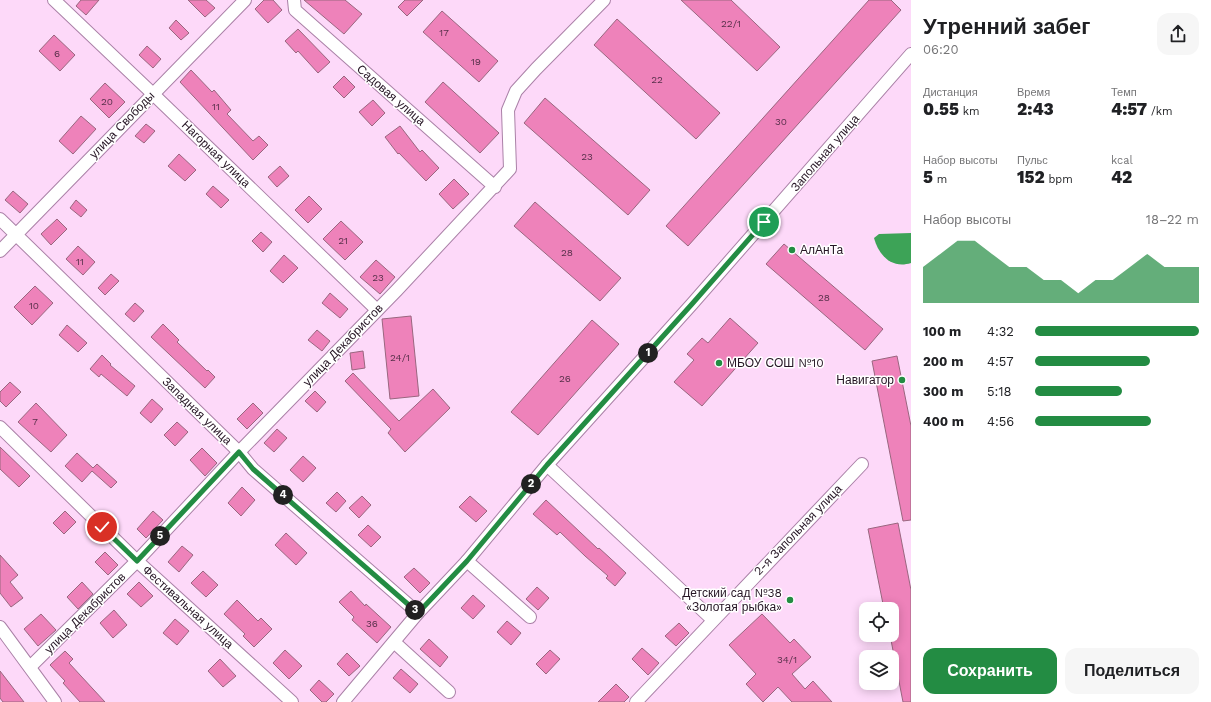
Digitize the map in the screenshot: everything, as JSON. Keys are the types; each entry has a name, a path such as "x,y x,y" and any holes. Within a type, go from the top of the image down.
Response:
{"street":[{"name":"Нагорная улица","path":"54,0 377,310"},
{"name":"улица Свободы","path":"0,251 245,0"},
{"name":"Садовая улица","path":"294,0 295,10 495,186"},
{"name":"улица Декабристов","path":"30,667 137,561 239,452 377,310 510,169 508,110 516,91 604,0"},
{"name":"Запольная улица","path":"343,702 418,613 467,561 547,465 692,304 911,54"},
{"name":"Западная улица","path":"0,219 239,452 253,469 418,613"},
{"name":"Фестивальная улица","path":"0,427 137,561 292,702"},
{"name":"2-я Запольная улица","path":"636,702 862,464"},
{"path":"547,465 713,620"},
{"path":"467,561 530,617"},
{"path":"0,628 55,702"},
{"path":"394,642 449,692"}],"shaded area":[{"path":"911,233 911,263 904,264 898,264 887,260 879,250 874,238 879,234"}],"building":[{"path":"81,0 99,0 86,15 76,6"},
{"path":"188,0 206,0 215,8 205,17"},
{"path":"264,0 273,0 282,10 268,23 255,9"},
{"path":"304,0 345,0 362,14 344,34"},
{"path":"405,0 423,0 407,16 398,7"},
{"path":"681,0 731,0 780,47 757,71"},
{"path":"869,0 891,0 901,10 688,246 666,226"},
{"path":"442,11 498,61 479,82 423,32"},
{"path":"617,19 720,113 696,139 594,45"},
{"path":"176,20 189,33 181,40 169,28"},
{"path":"298,29 330,62 318,73 298,51 296,53 285,41"},
{"path":"54,35 75,55 60,71 39,51"},
{"path":"147,46 161,59 153,68 139,55"},
{"path":"191,70 212,92 214,90 231,110 227,114 253,141 259,136 268,145 253,160 180,82"},
{"path":"344,76 355,87 344,98 333,87"},
{"path":"443,82 499,133 480,153 425,102"},
{"path":"105,83 125,102 109,118 90,99"},
{"path":"545,98 650,190 628,215 524,123"},
{"path":"373,100 385,113 372,126 359,112"},
{"path":"81,116 96,129 73,154 59,141"},
{"path":"146,124 155,131 144,143 135,136"},
{"path":"400,126 420,152 422,150 439,168 426,181 399,153 398,154 385,137"},
{"path":"179,154 196,170 185,181 168,166"},
{"path":"280,166 289,176 277,187 268,177"},
{"path":"454,179 469,194 453,209 439,194"},
{"path":"213,186 229,200 221,208 206,194"},
{"path":"13,191 28,204 20,213 5,200"},
{"path":"309,196 322,209 308,223 295,210"},
{"path":"76,200 87,210 81,217 70,208"},
{"path":"535,202 621,278 600,301 514,226"},
{"path":"57,219 67,229 51,245 41,234"},
{"path":"341,221 363,242 345,260 323,239"},
{"path":"261,232 272,242 263,252 252,241"},
{"path":"784,244 883,329 865,350 766,264"},
{"path":"78,246 95,262 83,275 66,259"},
{"path":"284,255 298,268 283,283 270,271"},
{"path":"376,260 395,277 380,294 360,277"},
{"path":"111,274 119,281 105,295 98,288"},
{"path":"35,286 53,303 32,325 14,307"},
{"path":"330,293 348,309 340,318 322,303"},
{"path":"135,303 144,311 134,322 125,314"},
{"path":"411,316 419,396 390,399 382,319"},
{"name":"МБОУ СОШ №10","path":"730,318 758,343 702,406 674,382 694,360 687,354 702,338 708,343"},
{"path":"592,320 619,344 538,435 511,412"},
{"path":"163,324 179,340 177,342 215,377 205,388 151,337"},
{"path":"67,325 87,343 78,352 59,335"},
{"path":"317,330 330,341 322,351 308,340"},
{"path":"363,351 365,368 352,370 350,353"},
{"path":"102,355 111,364 110,365 135,386 127,396 101,374 99,377 90,369"},
{"path":"897,356 911,426 911,520 903,521 872,361"},
{"path":"353,373 399,421 433,389 450,408 405,452 388,433 391,429 345,381"},
{"path":"10,382 21,392 6,407 0,401 0,392"},
{"path":"315,391 326,402 317,412 305,401"},
{"path":"152,399 163,409 151,423 140,413"},
{"path":"36,403 67,435 51,452 18,422"},
{"path":"253,403 263,413 247,429 237,419"},
{"path":"177,422 188,432 175,446 164,435"},
{"path":"277,429 287,438 274,452 264,443"},
{"path":"0,447 30,476 19,487 0,469"},
{"path":"202,448 217,463 205,476 190,460"},
{"path":"77,453 93,468 97,464 117,482 111,488 92,471 82,482 65,466"},
{"path":"303,456 316,468 303,482 290,470"},
{"path":"242,487 255,500 241,516 228,503"},
{"path":"337,492 346,501 336,512 326,503"},
{"path":"362,496 371,505 359,518 349,508"},
{"path":"470,496 487,511 476,522 459,507"},
{"path":"546,500 626,573 615,586 606,578 608,576 560,532 557,535 533,514"},
{"path":"65,511 76,522 64,534 53,523"},
{"path":"153,511 163,520 146,538 137,529"},
{"path":"898,523 911,590 911,702 903,702 899,681 899,650 893,650 891,642 899,642 899,602 883,602 868,529"},
{"path":"368,525 381,537 371,547 358,535"},
{"path":"286,533 307,553 296,565 275,545"},
{"path":"182,546 193,555 179,572 168,562"},
{"path":"105,552 118,565 108,575 95,562"},
{"path":"0,555 18,575 10,582 23,598 11,607 0,593"},
{"path":"414,568 430,583 420,593 404,577"},
{"path":"203,571 218,585 206,597 191,583"},
{"path":"82,582 93,594 78,609 67,597"},
{"path":"139,582 153,596 141,607 127,594"},
{"path":"537,587 549,598 538,610 526,599"},
{"path":"351,591 365,606 366,604 391,627 377,643 352,620 354,617 339,602"},
{"path":"473,595 485,606 473,619 461,608"},
{"path":"237,600 258,621 261,618 272,629 254,647 243,636 245,634 224,614"},
{"path":"114,610 127,625 113,638 100,623"},
{"path":"41,614 56,630 38,646 24,629"},
{"path":"762,614 790,643 794,639 811,657 792,674 805,689 813,681 832,702 792,702 778,687 763,702 746,684 756,674 729,645"},
{"path":"175,619 189,631 177,645 163,633"},
{"path":"507,621 521,633 511,645 497,632"},
{"path":"679,623 689,633 676,646 665,636"},
{"path":"429,639 448,657 440,667 420,649"},
{"path":"642,648 659,663 648,675 632,659"},
{"path":"285,650 302,666 289,679 273,663"},
{"path":"550,650 560,659 546,674 536,664"},
{"path":"65,651 73,659 69,663 105,702 80,702 63,683 65,681 50,665"},
{"path":"347,653 360,666 349,676 337,664"},
{"path":"220,659 236,676 223,687 208,671"},
{"path":"401,669 418,684 410,693 393,678"},
{"path":"0,671 24,702 3,702 0,698"},
{"path":"319,680 334,694 326,702 322,702 310,690"},
{"path":"616,684 629,697 624,702 598,702"}],"place":[{"name":"АлАнТа","path":"792,250"},
{"name":"МБОУ СОШ №10","path":"719,363"},
{"name":"Навигатор","path":"902,380"},
{"name":"Детский сад №38 «Золотая рыбка»","path":"790,600"}],"route":[{"path":"102,527 137,561 239,452 253,469 418,613 467,561 547,465 764,222"}]}
